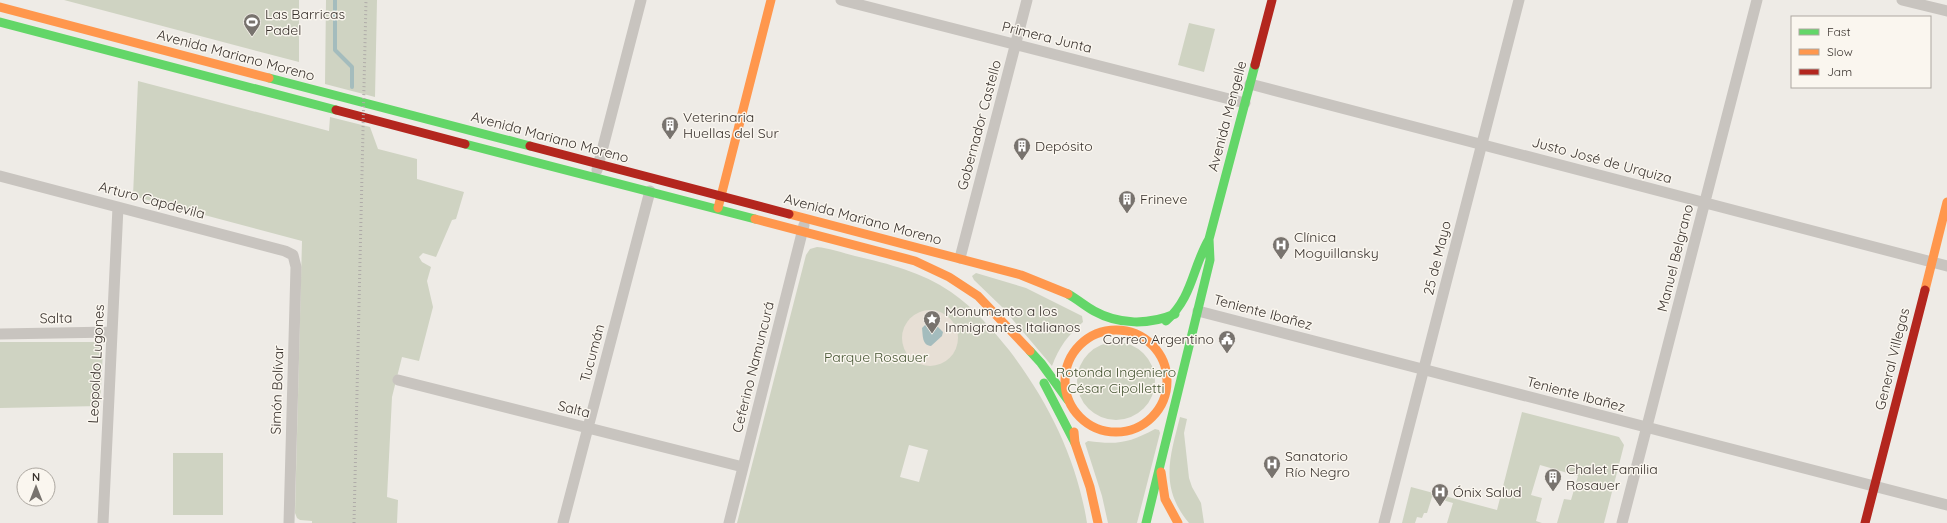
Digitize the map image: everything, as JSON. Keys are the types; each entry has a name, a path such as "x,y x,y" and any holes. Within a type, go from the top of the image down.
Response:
{"main road":[{"path":"718,209 771,0"},
{"name":"Avenida Mengelle","path":"1132,332 1160,325 1175,314 1187,298 1199,254 1209,239 1272,0"},
{"name":"Avenida Mariano Moreno","path":"0,7 960,258 1037,280 1071,296 1108,324 1120,330"},
{"name":"Avenida Mariano Moreno","path":"0,22 906,258 936,269 978,296 1015,337 1044,366 1068,400"},
{"name":"General Villegas","path":"1864,523 1947,202"},
{"name":"Avenida Mengelle","path":"1146,523 1211,257 1209,239"},
{"name":"Avenida Mariano Moreno","path":"1087,307 1111,318 1130,322 1156,321 1175,314"},
{"path":"1164,399 1155,413 1143,424 1119,432 1111,432 1095,427 1081,418 1075,412 1068,400 1065,388 1065,375 1068,362 1074,351 1083,341 1094,334 1107,330 1132,332 1150,343 1162,359 1166,374 1164,399 1166,441"},
{"name":"Avenida Mariano Moreno","path":"1015,337 1054,400 1075,444"},
{"name":"Avenida Mengelle","path":"1166,389 1188,351"},
{"path":"1075,412 1075,444 1089,482 1098,523"},
{"path":"1160,462 1163,494 1178,523"}],"street":[{"path":"595,177 641,0"},
{"name":"Primera Junta","path":"841,0 1245,104"},
{"name":"Gobernador Castello","path":"960,258 1027,0"},
{"name":"25 de Mayo","path":"1384,523 1519,0"},
{"name":"Manuel Belgrano","path":"1622,523 1757,0"},
{"path":"1902,0 1947,11"},
{"name":"Justo José de Urquiza","path":"1250,84 1947,266"},
{"name":"Arturo Capdevila","path":"0,176 285,251 294,258"},
{"name":"Tucumán","path":"563,523 650,191"},
{"name":"Leopoldo Lugones","path":"103,523 118,207"},
{"name":"Ceferino Namuncurá","path":"729,523 805,218"},
{"name":"Simón Bolívar","path":"289,523 296,267 294,258"},
{"name":"Teniente Ibañez","path":"1198,311 1947,506"},
{"name":"Salta","path":"0,334 112,332"},
{"name":"Salta","path":"398,380 743,467"}],"green space":[{"name":"Las Barricas Padel","path":"64,0 299,0 299,62"},
{"path":"326,0 377,0 375,97 325,84"},
{"path":"1189,23 1215,29 1204,72 1178,65"},
{"path":"138,81 329,131 330,117 370,127 378,149 417,159 417,179 464,192 456,219 452,220 436,257 423,253 419,257 422,262 431,267 427,281 433,307 419,361 402,357 392,397 387,497 398,500 397,523 312,523 312,521 300,520 297,518 295,513 302,241 133,196"},
{"name":"Parque Rosauer","path":"817,247 831,249 917,274 951,292 975,312 1009,350 1023,369 1048,410 1059,432 1076,476 1087,523 737,523 806,255 810,249","holes":["909,445 928,450 919,482 900,477"]},
{"path":"976,273 1026,288 1082,316 1083,322 1064,342 1052,366 1002,307 974,280 972,276"},
{"path":"0,342 98,342 102,346 103,351 100,406 0,408"},
{"name":"Rotonda Ingeniero César Cipolletti","path":"1116,342 1131,345 1144,353 1152,366 1155,381 1152,396 1144,409 1131,417 1116,420 1101,417 1088,409 1080,396 1077,381 1080,366 1088,353 1101,345"},
{"path":"1522,412 1619,437 1624,445 1604,523 1557,523 1564,499 1571,500 1578,476 1540,465 1531,495 1542,498 1536,521 1542,523 1447,523 1453,503 1432,497 1427,513 1424,513 1422,518 1417,517 1415,523 1402,523 1411,487 1497,510"},
{"path":"1180,417 1187,419 1184,433 1189,478 1201,503 1204,523 1189,523 1180,510 1170,484 1173,445"},
{"path":"1155,429 1159,430 1160,433 1137,523 1108,523 1102,496 1085,443 1088,441 1107,443 1123,442"},
{"path":"173,453 223,453 223,515 173,515"}],"shaded area":[{"path":"930,310 941,312 950,318 956,327 958,338 956,349 950,358 941,364 930,366 919,364 910,358 904,349 902,338 904,327 910,318 919,312"}],"water":[{"path":"925,325 938,327 943,332 942,336 931,346 924,342 922,328"}],"waterway":[{"path":"335,0 335,50 352,67 352,87"}],"railway":[{"path":"354,523 366,0"}],"traffic: fast":[{"path":"0,22 336,110"},
{"path":"1166,321 1182,302 1209,239 1255,65"},
{"path":"269,78 530,146"},
{"path":"465,144 755,219"},
{"path":"1146,523 1210,260 1209,239"},
{"path":"1068,294 1104,316 1124,321 1145,322 1165,318 1175,314"},
{"path":"1030,351 1041,363 1068,400"},
{"path":"1044,383 1075,443"}],"traffic: slow":[{"path":"718,208 771,0"},
{"path":"0,7 269,78"},
{"path":"1925,290 1947,202"},
{"path":"789,214 1021,275 1068,294"},
{"path":"755,219 915,261 949,277 978,296 1030,351"},
{"path":"1116,330 1136,334 1152,345 1163,361 1167,381 1163,401 1152,417 1136,428 1116,432 1096,428 1080,417 1069,401 1065,381 1069,361 1080,345 1096,334 1116,330"},
{"path":"1074,432 1075,443 1090,487 1098,523"},
{"path":"1161,472 1165,499 1178,523"}],"traffic: jam":[{"path":"1255,65 1272,0"},
{"path":"336,110 465,144"},
{"path":"530,146 789,214"},
{"path":"1865,523 1925,290"}],"place":[{"name":"Las Barricas Padel","path":"252,37"},
{"name":"Veterinaria Huellas del Sur","path":"670,140"},
{"name":"Depósito","path":"1022,161"},
{"name":"Frineve","path":"1127,214"},
{"name":"Clínica Moguillansky","path":"1281,260"},
{"name":"Monumento a los Inmigrantes Italianos","path":"932,334"},
{"name":"Correo Argentino","path":"1227,354"},
{"name":"Sanatorio Río Negro","path":"1272,479"},
{"name":"Chalet Familia Rosauer","path":"1553,492"},
{"name":"Ónix Salud","path":"1440,507"}]}
